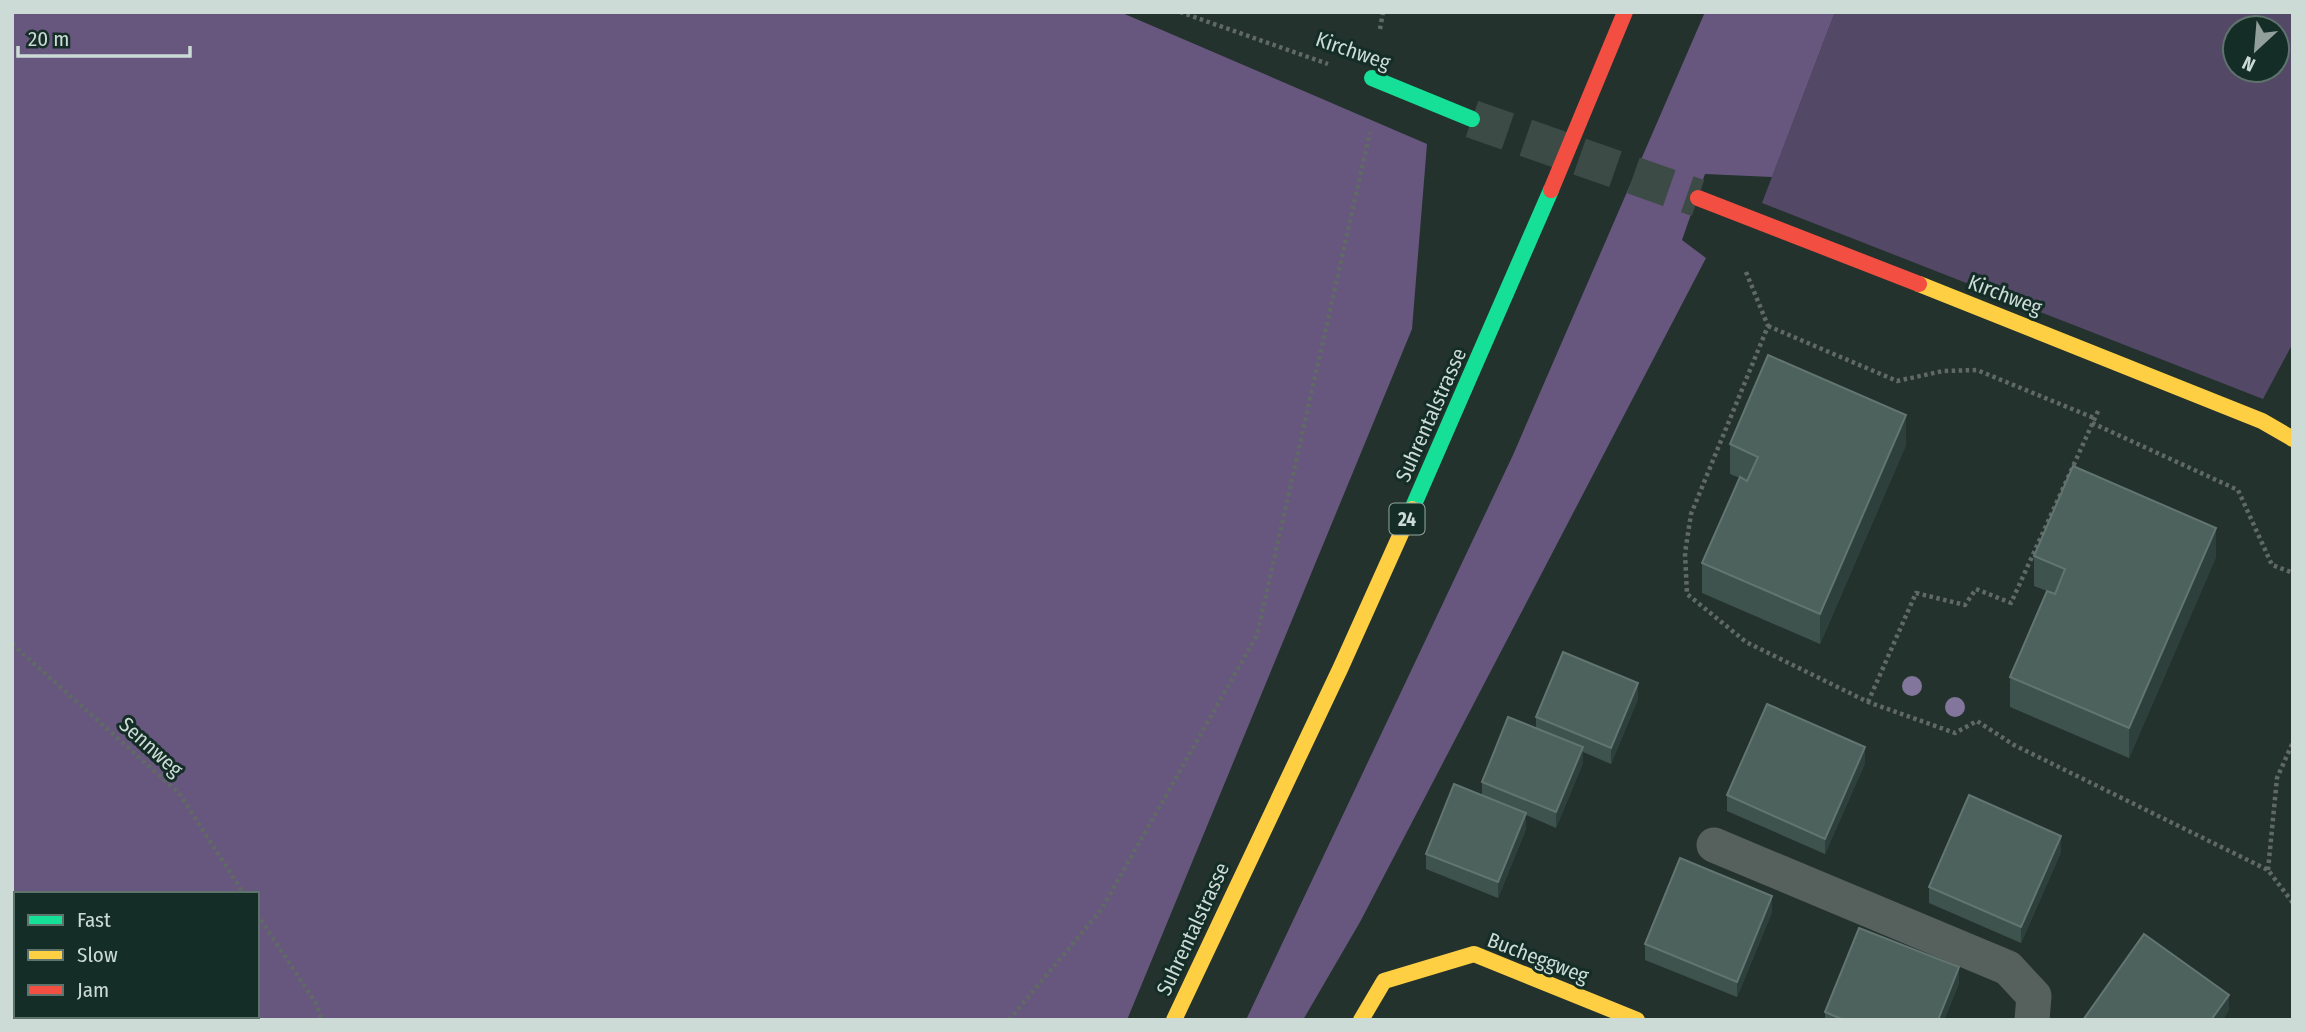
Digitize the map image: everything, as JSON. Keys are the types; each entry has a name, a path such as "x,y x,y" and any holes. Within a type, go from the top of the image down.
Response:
{"main road":[{"name":"Suhrentalstrasse","path":"1174,1020 1340,667 1504,304 1625,12"},
{"name":"Kirchweg","path":"1372,78 1472,119"},
{"name":"Kirchweg","path":"1698,198 2122,363 2262,421 2293,439"},
{"name":"Bucheggweg","path":"1361,1020 1384,981 1474,954 1637,1020"}],"lane":[{"path":"1714,845 2008,968 2034,996 2032,1020"}],"path":[{"name":"Kirchweg","path":"1180,12 1372,78"},
{"path":"1009,1020 1101,910 1257,635 1370,145 1372,78"},
{"path":"1750,219 1745,270 1768,326 1897,381 1943,371 1977,370 2093,421 2238,490 2272,565 2293,573"},
{"path":"1768,326 1691,514 1685,554 1687,594 1746,642 1868,702 1955,733 1977,721 2014,745 2268,870 2293,903"},
{"path":"1868,702 1916,593 1965,605 1976,589 2011,603 2122,363"},
{"name":"Sennweg","path":"12,644 179,793 243,892"},
{"path":"2268,870 2277,778 2293,742"},
{"path":"259,917 317,1005 322,1020"}],"shaded area":[{"path":"12,12 1120,12 1427,144 1412,329 1127,1020 12,1020"},
{"path":"1705,12 1835,12 1772,177 1705,174 1682,240 1706,258 1360,922 1303,1020 1246,1020 1513,455"},
{"path":"1835,12 2293,12 2293,343 2263,399 1762,203"}],"building":[{"path":"1768,355 1906,415 1820,614 1702,563 1740,477 1747,481 1758,457 1730,444"},
{"path":"2073,466 2216,528 2129,728 2010,677 2047,591 2055,594 2065,569 2034,556"},
{"path":"1563,652 1638,683 1611,748 1536,717"},
{"path":"1767,704 1865,747 1825,839 1727,795"},
{"path":"1508,717 1583,747 1556,812 1482,782"},
{"path":"1454,784 1526,813 1498,882 1426,854"},
{"path":"1969,795 2061,836 2021,927 1929,887"},
{"path":"1680,858 1772,896 1737,982 1645,944"},
{"path":"1859,928 1959,967 1938,1020 1844,1020 1825,1012"},
{"path":"2144,934 2229,995 2211,1020 2083,1020"}],"tunnel":[{"path":"1472,119 1698,198"}],"traffic: fast":[{"path":"1372,78 1472,119"},
{"path":"1412,509 1551,190"}],"traffic: slow":[{"path":"1919,284 2262,421 2293,439"},
{"path":"1174,1020 1341,667 1412,509"},
{"path":"1361,1020 1384,981 1474,954 1637,1020"}],"traffic: jam":[{"path":"1551,190 1625,12"},
{"path":"1698,198 1919,284"}]}
